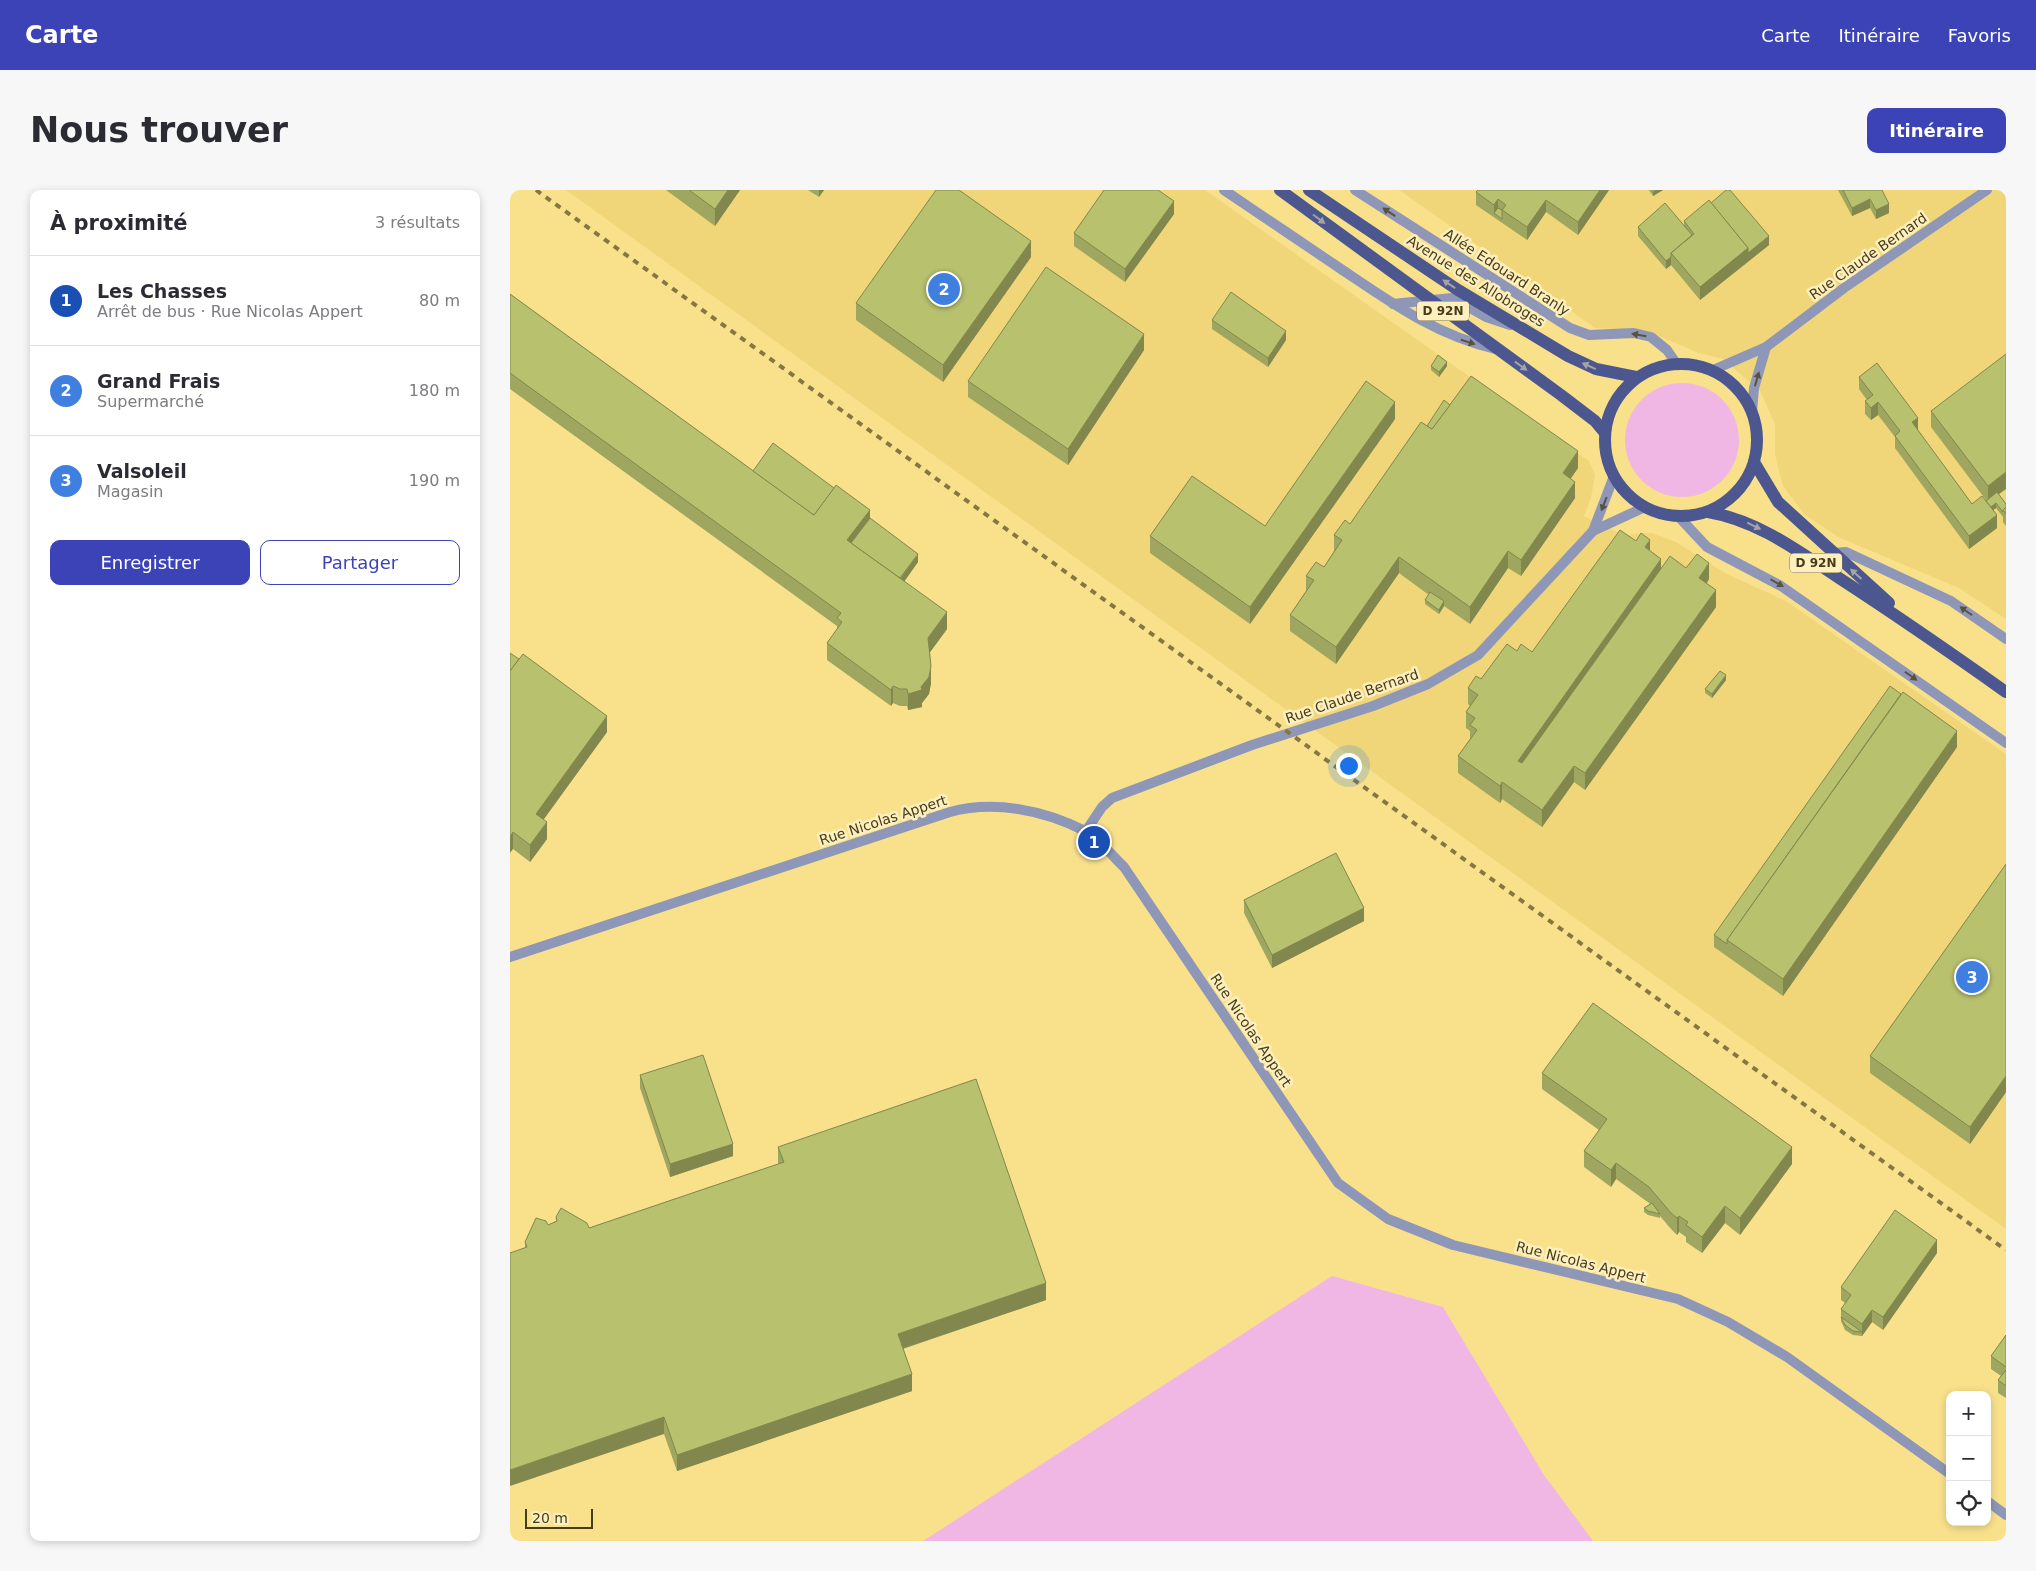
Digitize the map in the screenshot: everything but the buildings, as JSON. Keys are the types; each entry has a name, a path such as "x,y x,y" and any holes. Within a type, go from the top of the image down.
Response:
{"main road":[{"name":"D 92N","path":"1280,190 1595,421 1605,433"},
{"name":"Avenue des Allobroges","path":"1309,190 1458,290 1568,356 1596,369 1636,377"},
{"path":"1676,363 1695,364 1713,370 1730,380 1743,395 1752,412 1757,428 1757,446 1754,462 1747,478 1737,492 1723,504 1708,512 1678,516 1661,514 1645,507 1627,494 1614,476 1606,455 1605,433 1610,411 1620,392 1636,377 1655,367 1676,363"},
{"name":"D 92N","path":"1754,462 1778,502 1918,630"},
{"name":"D 92N","path":"1708,512 1730,516 1756,527 1798,551 1918,630 2006,692"}],"street":[{"path":"1224,190 1393,304 1442,332 1468,343 1499,350"},
{"name":"Allée Edouard Branly","path":"1355,190 1570,328 1590,334 1634,333 1651,337 1662,346 1676,363"},
{"name":"Rue Claude Bernard","path":"1713,370 1766,347 1844,288 1987,190"},
{"path":"1393,304 1427,299 1452,298 1486,317 1528,332"},
{"path":"1752,412 1754,388 1766,347"},
{"name":"Rue Claude Bernard","path":"1086,831 1102,807 1112,798 1271,738 1373,706 1428,684 1478,655 1592,532 1614,476"},
{"name":"Rue Claude Bernard","path":"1592,532 1645,507"},
{"path":"1678,516 1707,547 1781,586 2006,743"},
{"path":"1833,553 1846,552 1951,601 2006,639"},
{"name":"Rue Nicolas Appert","path":"510,957 970,807 992,806 1036,812 1086,831 1124,867 1338,1183 1388,1219 1453,1245 1678,1300 1728,1322 1787,1358 1946,1471"},
{"path":"1991,1504 2006,1515"}],"shaded area":[{"path":"566,190 1205,190 1589,461 1595,475 1591,498 1584,516 1623,535 1652,533 1676,542 1725,573 1786,601 2006,754 2006,1229"},
{"path":"1399,190 2006,190 2006,619 1959,588 1838,537 1804,514 1783,486 1775,455 1775,424 1760,391 1723,359 1699,353 1647,331 1595,328"},
{"path":"1682,383 1704,387 1723,399 1735,418 1739,440 1735,462 1723,481 1704,493 1682,497 1660,493 1641,481 1629,462 1625,440 1629,418 1641,399 1660,387"},
{"path":"1332,1276 1443,1307 1544,1475 1593,1541 923,1541"}],"railway":[{"path":"536,190 2006,1250"}],"place":[{"name":"Grand Frais","path":"944,289"},
{"name":"Les Chasses","path":"1094,842"},
{"name":"Valsoleil","path":"1972,977"}]}
